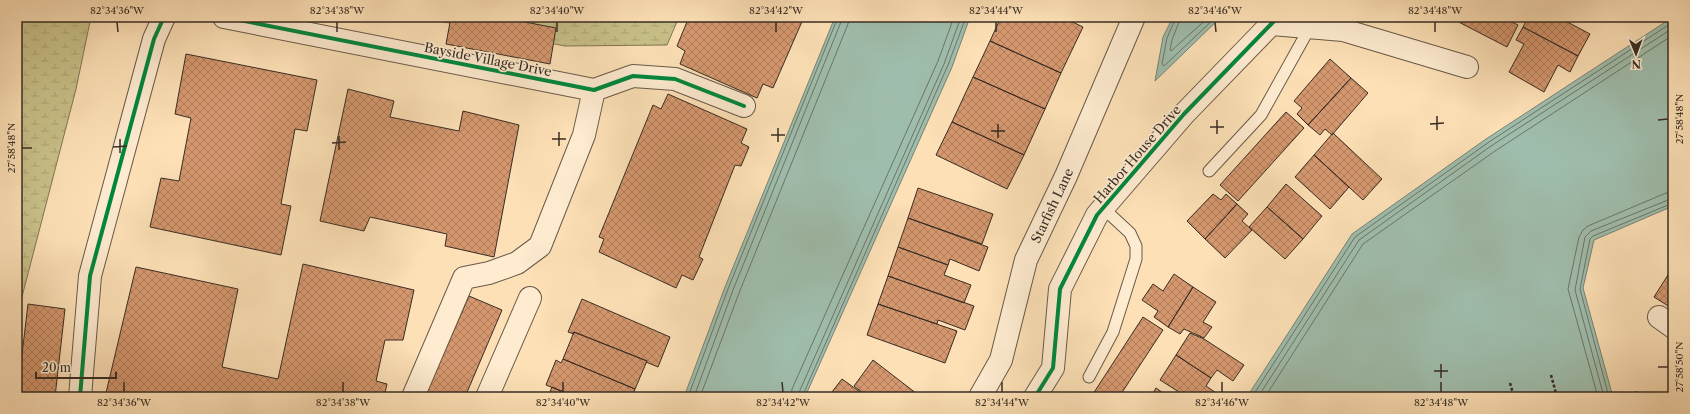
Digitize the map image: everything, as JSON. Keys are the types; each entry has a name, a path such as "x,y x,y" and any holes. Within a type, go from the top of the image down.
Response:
{"street":[{"path":"80,397 90,276 154,39 164,17"},
{"name":"Bayside Village Drive","path":"224,17 594,90"},
{"name":"Starfish Lane","path":"980,397 1001,360 1026,260 1066,176 1134,17"},
{"path":"1275,21 1310,27 1343,30 1466,67"},
{"name":"Harbor House Drive","path":"1035,397 1053,368 1060,289 1097,215 1184,114 1275,21"},
{"path":"413,397 464,278 489,273 517,263 540,246 584,135 594,90 633,76 675,79 744,106"},
{"path":"487,397 530,298"}],"lane":[{"path":"1209,171 1261,115 1310,27"},
{"path":"1089,378 1114,332 1136,259 1136,246 1130,233 1103,208"}],"path":[{"path":"1551,375 1557,397"},
{"path":"1510,383 1514,397"},
{"path":"1620,397 1638,392"}],"green space":[{"path":"17,17 91,17 76,89 17,316"},
{"path":"419,17 679,17 667,45 565,46"}],"water":[{"path":"835,17 970,17 952,67 805,397 684,397 725,287"},
{"path":"1173,17 1221,17 1155,81 1163,37"},
{"path":"1673,17 1673,206 1594,240 1583,288 1613,397 1247,397 1352,234 1486,139"}],"building":[{"path":"451,17 499,17 556,28 550,64 446,44"},
{"path":"689,17 804,17 773,88 763,84 757,98 680,64 685,51 677,46"},
{"path":"1001,17 1062,17 1083,27 1061,73 990,41"},
{"path":"1449,17 1502,17 1518,25 1507,47"},
{"path":"1528,17 1558,17 1590,34 1578,56 1523,27"},
{"path":"1523,27 1578,56 1570,72 1558,65 1544,92 1509,72 1524,44 1516,40"},
{"path":"990,41 1061,73 1045,109 973,77"},
{"path":"186,54 317,80 307,131 295,129 281,204 291,206 281,255 150,227 161,178 179,181 191,118 175,114"},
{"path":"1330,59 1351,78 1308,125 1297,114 1302,108 1294,101"},
{"path":"973,77 1045,109 1024,155 952,122"},
{"path":"1351,78 1368,93 1332,135 1325,129 1320,135 1308,125"},
{"path":"348,89 394,101 390,117 459,131 463,111 519,125 494,257 445,246 447,234 370,217 364,231 320,221"},
{"path":"668,94 747,129 741,143 749,147 741,166 735,165 699,257 703,259 693,280 682,275 676,288 599,252 604,239 599,237 653,105 661,109"},
{"path":"1286,112 1304,128 1238,201 1220,185"},
{"path":"952,122 1024,155 1007,189 936,155"},
{"path":"1333,133 1382,179 1363,200 1314,155"},
{"path":"1314,155 1349,187 1330,209 1295,177"},
{"path":"1286,184 1322,216 1303,239 1267,207"},
{"path":"918,188 993,214 982,244 908,218"},
{"path":"1213,194 1221,200 1226,194 1237,204 1205,239 1187,221"},
{"path":"1237,204 1248,214 1242,221 1252,230 1225,258 1205,239"},
{"path":"1267,207 1303,239 1285,259 1249,227"},
{"path":"908,218 988,247 979,271 950,259 948,265 898,247"},
{"path":"898,247 948,265 944,275 971,285 964,303 888,276"},
{"path":"303,264 414,290 403,340 385,340 376,381 387,384 384,397 105,397 136,267 238,289 222,367 278,379"},
{"path":"1673,267 1673,309 1654,297"},
{"path":"1174,274 1193,287 1168,327 1154,317 1158,311 1142,300 1153,284 1163,291"},
{"path":"888,276 974,306 965,330 938,320 937,324 878,304"},
{"path":"1193,287 1216,302 1203,322 1212,327 1204,338 1184,329 1180,334 1168,327"},
{"path":"469,296 502,310 465,397 425,396"},
{"path":"582,299 670,337 658,367 646,362 647,361 574,332 574,334 568,332"},
{"path":"28,304 65,309 55,397 17,397"},
{"path":"878,304 957,331 945,363 867,335"},
{"path":"1143,317 1163,330 1119,397 1091,397"},
{"path":"574,332 647,361 635,389 563,359"},
{"path":"1190,333 1204,339 1244,365 1233,381 1217,370 1211,378 1176,355"},
{"path":"1176,355 1211,378 1206,386 1222,397 1187,397 1160,380"},
{"path":"563,359 635,389 632,397 576,397 546,385 556,360 561,363"},
{"path":"873,360 921,397 868,397 854,386"},
{"path":"842,379 867,397 828,397"},
{"path":"552,387 576,397 548,397"},
{"path":"1156,388 1169,397 1151,397"}],"cycle path":[{"path":"80,397 90,276 154,39 164,17"},
{"path":"224,17 594,90 633,76 675,79 744,106"},
{"path":"1035,397 1053,368 1060,289 1097,215 1184,114 1278,17"}]}
